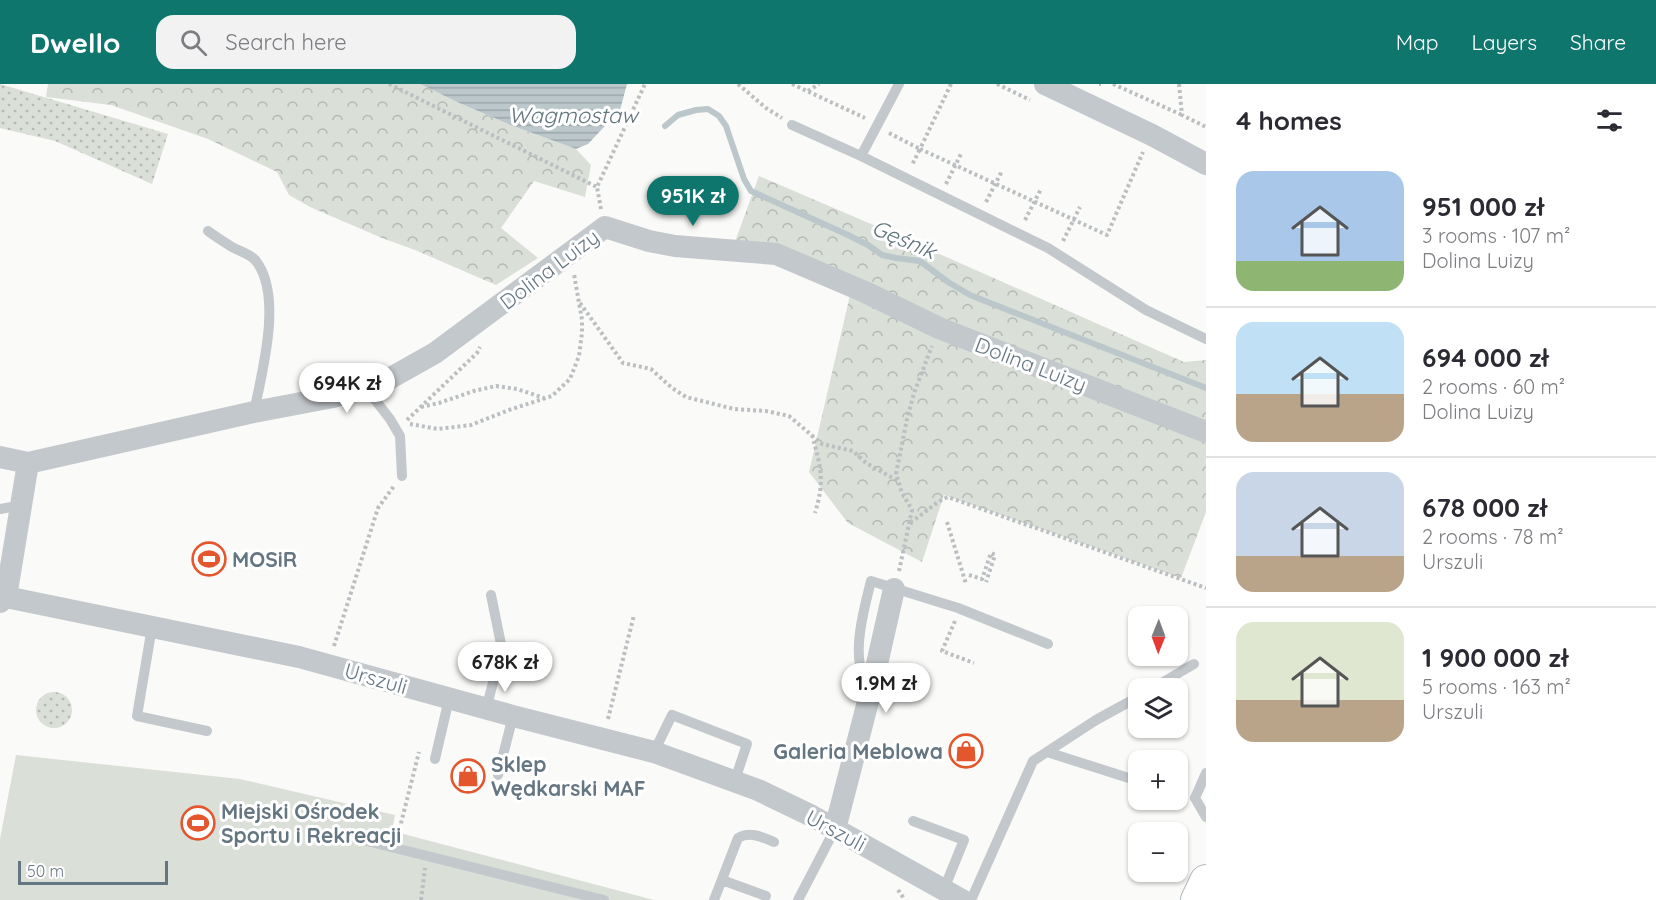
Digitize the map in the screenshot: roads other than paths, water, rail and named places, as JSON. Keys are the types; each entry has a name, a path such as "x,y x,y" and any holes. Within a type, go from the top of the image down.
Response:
{"street":[{"path":"1045,84 1152,135 1206,164"},
{"name":"Dolina Luizy","path":"28,463 254,412 333,397 387,380 435,353 605,227 649,241 675,246 776,254 865,292 939,328 1206,432"},
{"path":"0,457 28,463 11,507 3,600"},
{"path":"835,829 894,589"},
{"name":"Urszuli","path":"3,600 299,657 486,709 654,752 759,790 835,829 953,895"},
{"path":"1197,900 1206,880"}],"lane":[{"path":"861,156 899,84"},
{"path":"792,125 1019,233 1058,254 1146,310 1206,339"},
{"path":"208,231 255,259 265,276 269,338 254,412"},
{"path":"365,387 400,436 402,476"},
{"path":"894,589 959,609 1048,644"},
{"path":"486,709 502,649 491,595"},
{"path":"152,627 137,716 207,731"},
{"path":"1170,678 1194,664"},
{"path":"435,759 449,699"},
{"path":"971,900 1033,761 1096,720 1128,702"},
{"path":"654,752 672,715 747,744 735,780"},
{"path":"498,775 513,716"},
{"path":"1047,752 1128,778"},
{"path":"1206,773 1195,798 1206,817"},
{"path":"913,821 964,840 953,895"},
{"path":"798,900 835,829"},
{"path":"714,900 738,838 744,834 756,835 774,842"},
{"path":"367,841 604,900"},
{"path":"722,880 766,896"}],"water":[{"name":"Wagmostaw","path":"420,84 627,84 620,110 588,144 576,149 513,126"}],"waterway":[{"name":"Gęśnik","path":"665,126 678,115 708,109 719,116 726,126 744,179 751,191 848,235 882,255 920,261 970,295 1206,388"}],"place":[{"name":"MOSiR","path":"209,559"},
{"name":"Galeria Meblowa","path":"966,751"},
{"name":"Sklep Wędkarski MAF","path":"468,776"},
{"name":"Miejski Ośrodek Sportu i Rekreacji","path":"198,823"}]}
